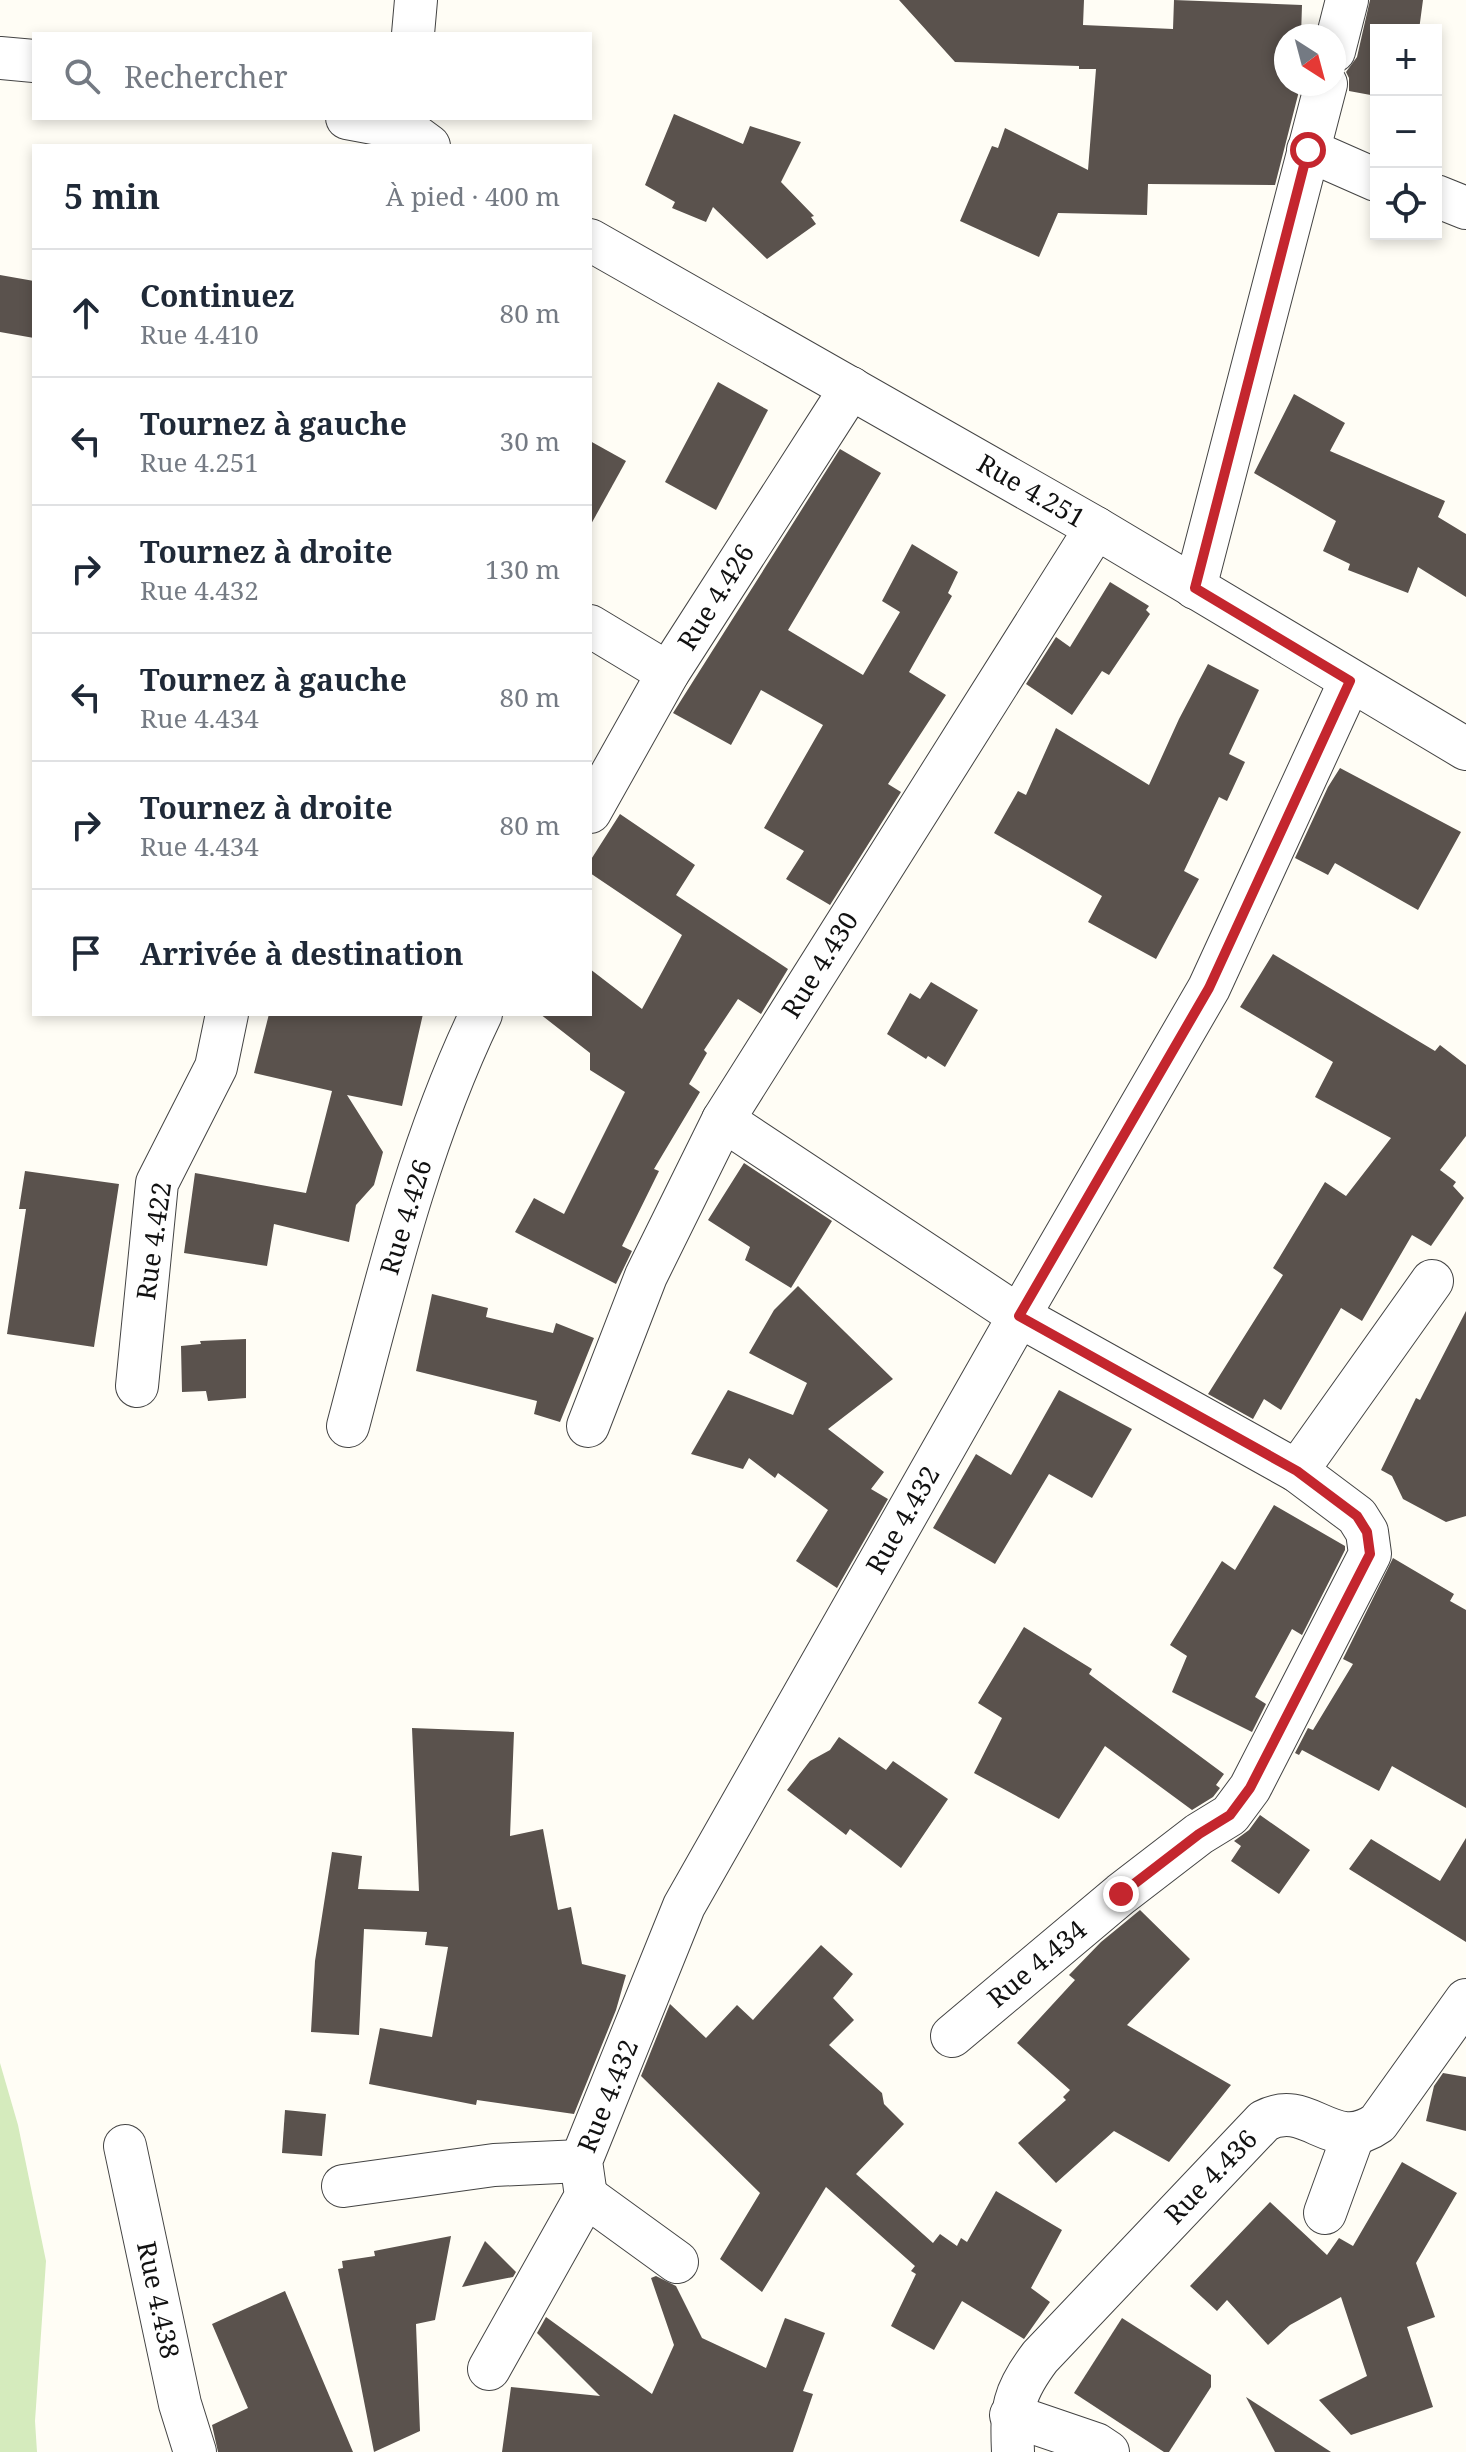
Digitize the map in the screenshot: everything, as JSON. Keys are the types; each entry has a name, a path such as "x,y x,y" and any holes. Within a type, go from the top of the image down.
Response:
{"street":[{"path":"413,32 416,0"},
{"path":"1341,24 1347,0"},
{"path":"0,58 32,61"},
{"path":"1195,588 1323,96"},
{"path":"357,120 414,131"},
{"path":"1308,150 1370,177"},
{"path":"1442,198 1466,208"},
{"name":"Rue 4.251","path":"592,241 1096,528 1466,749"},
{"name":"Rue 4.426","path":"592,808 668,673 851,388"},
{"name":"Rue 4.430","path":"588,1426 646,1276 723,1120 1096,528"},
{"path":"592,627 668,673"},
{"name":"Rue 4.432","path":"489,2369 583,2179 684,1906 1209,988 1350,681"},
{"name":"Rue 4.422","path":"137,1386 157,1183 216,1067 227,1016"},
{"name":"Rue 4.426","path":"348,1426 406,1209 453,1073 480,1016"},
{"name":"Rue 4.434","path":"723,1120 1019,1316 1297,1471 1357,1516 1367,1532 1370,1554 1250,1788 1230,1815 1199,1834 1121,1894 952,2036"},
{"path":"1297,1471 1432,1281"},
{"path":"1325,2213 1353,2136 1366,2132 1378,2123 1466,2000"},
{"name":"Rue 4.436","path":"1012,2433 1022,2382 1040,2357 1264,2121 1276,2115 1289,2114 1353,2136"},
{"name":"Rue 4.438","path":"125,2146 180,2404 195,2452"},
{"path":"343,2186 494,2165 583,2179 677,2262"},
{"path":"1012,2433 1096,2444 1108,2452"}],"green space":[{"path":"0,2063 18,2125 46,2261 35,2421 37,2452 0,2452"}],"building":[{"path":"899,0 1084,0 1083,25 1173,29 1174,0 1302,5 1301,24 1274,24 1274,96 1298,96 1275,185 1148,184 1147,215 1058,213 1039,257 960,221 992,146 998,148 1005,128 1088,170 1096,69 955,62"},
{"path":"1370,0 1423,0 1420,24 1370,24 1370,95 1349,91 1346,72 1357,57"},
{"path":"674,114 743,144 750,126 801,142 781,182 814,216 811,217 816,224 767,259 713,207 706,222 672,208 675,202 645,185"},
{"path":"0,275 32,281 32,338 0,332"},
{"path":"718,382 768,410 716,510 665,482"},
{"path":"1294,394 1345,423 1330,451 1445,501 1438,517 1466,534 1466,597 1418,567 1408,593 1348,570 1350,564 1323,551 1336,521 1254,473"},
{"path":"592,442 626,461 592,522"},
{"path":"840,449 881,473 788,630 863,675 900,612 882,601 912,544 958,572 948,593 952,596 909,672 946,695 888,784 901,792 830,905 786,879 804,851 764,828 823,725 761,690 731,745 673,713"},
{"path":"1110,582 1149,606 1146,610 1150,614 1109,675 1102,671 1072,715 1026,684 1056,637 1070,647"},
{"path":"1208,664 1259,690 1229,754 1245,762 1227,801 1219,797 1184,871 1199,879 1156,959 1088,922 1102,896 994,833 1018,791 1026,795 1056,728 1149,785"},
{"path":"1340,768 1461,832 1418,910 1335,863 1328,875 1295,858"},
{"path":"620,814 695,865 676,895 788,969 761,1014 738,999 704,1050 707,1053 689,1084 700,1092 654,1169 659,1171 622,1246 632,1251 616,1284 515,1232 534,1198 564,1214 625,1092 590,1070 590,1053 543,1016 592,1016 592,971 642,1009 682,935 592,874 592,858"},
{"path":"1273,954 1435,1051 1440,1045 1466,1065 1466,1136 1440,1170 1456,1182 1453,1186 1464,1198 1431,1246 1412,1235 1362,1321 1341,1308 1281,1410 1264,1399 1253,1419 1208,1394 1283,1275 1273,1268 1325,1182 1346,1196 1391,1138 1315,1097 1333,1062 1240,1007"},
{"path":"931,982 978,1010 945,1067 928,1056 926,1059 887,1034 910,993 920,999"},
{"path":"268,1016 423,1016 402,1106 347,1095 383,1152 374,1185 356,1205 349,1242 274,1224 267,1266 184,1253 195,1173 306,1193 332,1091 254,1073"},
{"path":"744,1163 832,1221 791,1288 745,1260 750,1247 708,1220"},
{"path":"25,1171 119,1184 94,1347 7,1334 26,1209 19,1209"},
{"path":"798,1286 893,1379 828,1429 884,1472 871,1489 888,1499 837,1588 796,1561 828,1510 778,1473 775,1478 749,1458 743,1469 691,1454 728,1390 793,1415 807,1383 749,1353 774,1310"},
{"path":"432,1294 488,1308 486,1317 553,1333 556,1323 594,1338 560,1422 534,1414 537,1401 416,1371"},
{"path":"1466,1311 1466,1516 1446,1522 1403,1499 1392,1476 1381,1470 1416,1398 1420,1400"},
{"path":"246,1339 246,1398 208,1401 206,1391 182,1392 181,1346 201,1344 200,1341"},
{"path":"1059,1390 1132,1429 1092,1498 1049,1474 995,1564 933,1528 976,1454 1011,1475"},
{"path":"1274,1505 1345,1546 1345,1550 1302,1635 1292,1629 1255,1697 1266,1704 1252,1732 1172,1692 1187,1656 1170,1645 1222,1561 1235,1570"},
{"path":"1393,1558 1454,1594 1450,1601 1466,1610 1466,1808 1392,1766 1379,1791 1302,1750 1299,1755 1295,1753 1308,1728 1313,1730 1353,1664 1343,1659"},
{"path":"1024,1627 1092,1669 1089,1674 1224,1774 1216,1785 1220,1788 1213,1797 1192,1810 1105,1746 1059,1819 974,1773 1002,1718 978,1703"},
{"path":"412,1728 514,1732 510,1836 543,1829 558,1910 571,1907 582,1964 626,1975 616,2010 574,2114 477,2100 476,2105 369,2084 380,2028 432,2037 448,1947 425,1945 427,1932 364,1929 359,2035 311,2032 315,1961 332,1852 362,1856 358,1889 419,1891"},
{"path":"839,1737 886,1770 893,1761 948,1799 901,1868 850,1829 846,1835 787,1790 810,1761 830,1750"},
{"path":"1260,1815 1310,1850 1279,1894 1231,1861 1241,1846 1234,1841 1249,1830"},
{"path":"1466,1838 1466,1942 1349,1869 1371,1839 1440,1881"},
{"path":"1140,1910 1190,1959 1127,2025 1231,2085 1169,2162 1114,2131 1056,2183 1018,2143 1066,2100 1063,2097 1070,2090 1017,2043 1075,1980 1069,1975 1101,1942"},
{"path":"821,1945 853,1974 833,1998 854,2020 829,2045 882,2093 884,2104 904,2124 856,2174 933,2243 940,2234 957,2246 961,2238 967,2242 996,2191 1062,2230 1031,2288 1050,2302 1024,2339 962,2301 934,2350 891,2326 916,2274 911,2271 915,2266 826,2187 762,2292 720,2259 760,2193 641,2076 670,2004 706,2038 737,2005 753,2020"},
{"path":"1443,2073 1466,2077 1466,2131 1426,2121 1434,2086"},
{"path":"285,2110 326,2114 322,2156 282,2153"},
{"path":"1402,2162 1457,2193 1416,2263 1435,2317 1407,2327 1433,2407 1351,2435 1319,2400 1367,2376 1341,2297 1290,2325 1268,2345 1227,2300 1217,2311 1190,2286 1270,2202 1327,2255 1339,2238 1353,2246"},
{"path":"451,2236 435,2320 416,2324 420,2431 374,2452 338,2269 343,2268 342,2261 375,2256 374,2251"},
{"path":"485,2241 516,2272 513,2277 462,2287"},
{"path":"656,2276 676,2286 702,2338 766,2368 785,2318 825,2333 803,2391 813,2394 793,2452 502,2452 511,2387 600,2396 537,2333 546,2317 652,2394 674,2345 651,2278"},
{"path":"285,2291 353,2452 218,2452 212,2425 248,2408 212,2324"},
{"path":"1122,2318 1211,2375 1211,2387 1169,2452 1164,2452 1074,2393"},
{"path":"1246,2397 1331,2452 1275,2452"}],"route":[{"path":"1121,1894 1199,1834 1230,1815 1250,1788 1370,1554 1367,1532 1357,1516 1297,1471 1019,1316 1209,988 1350,681 1195,588 1308,150"}]}
